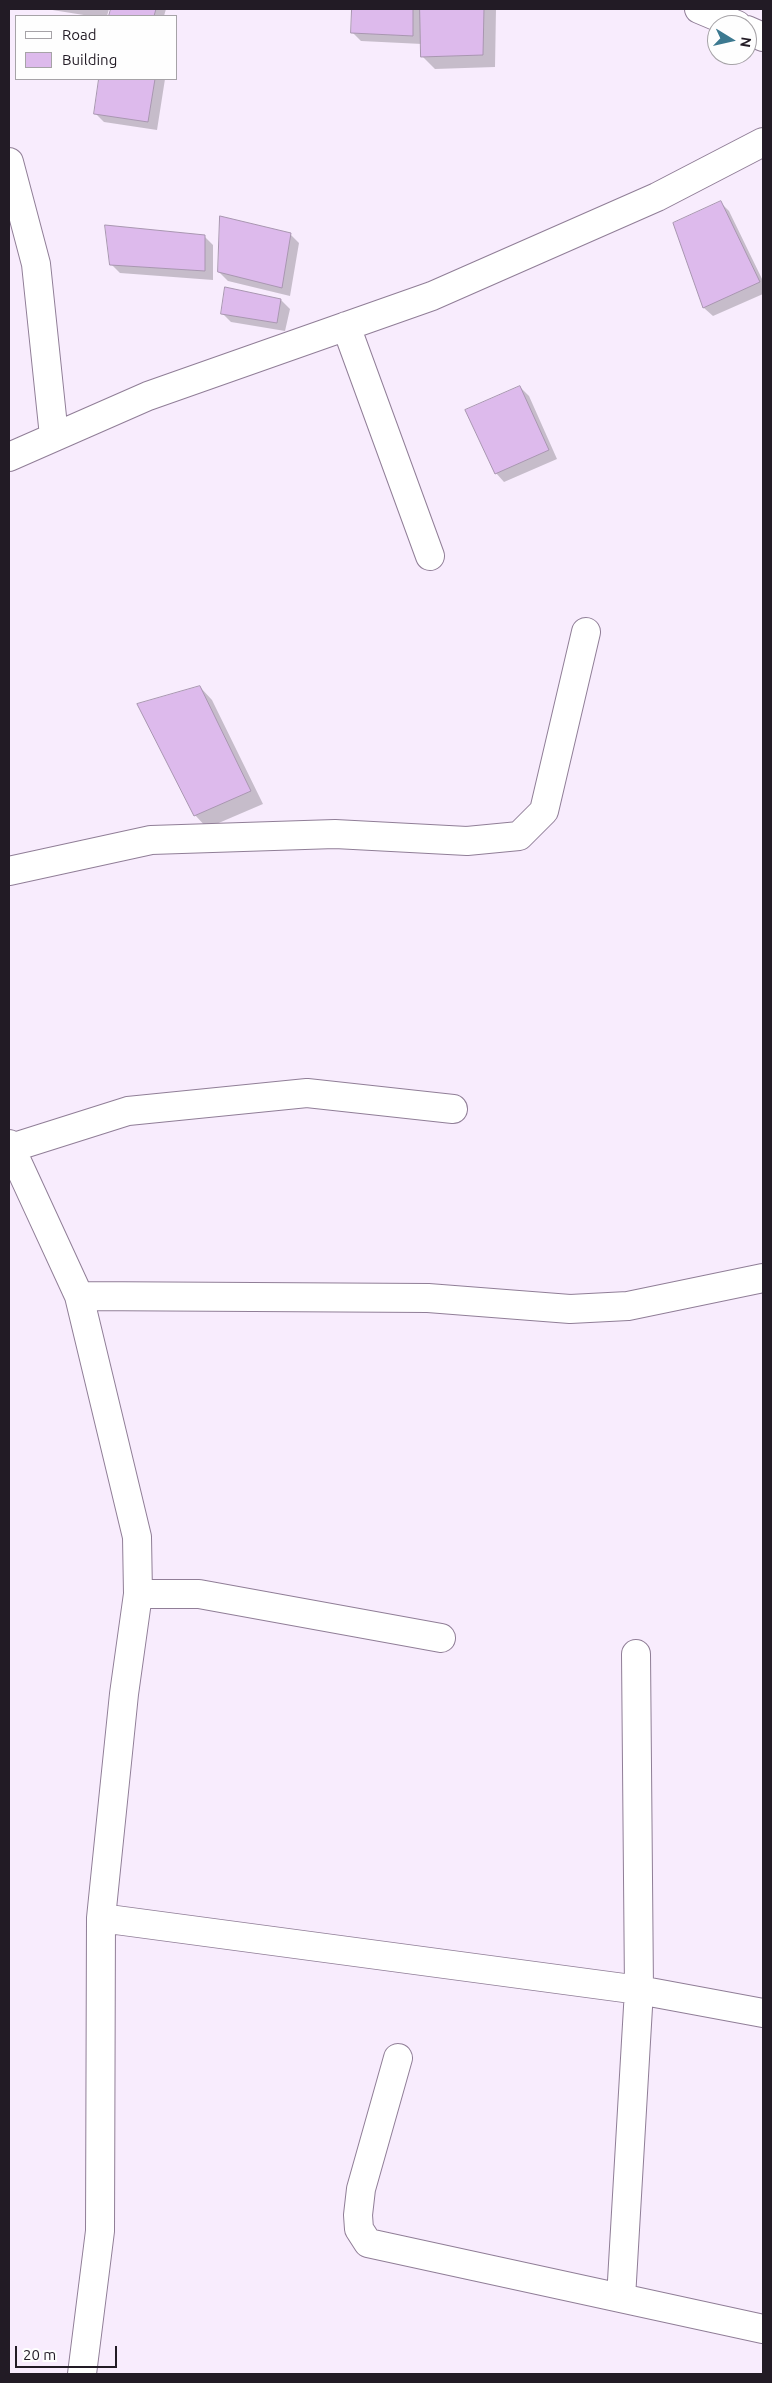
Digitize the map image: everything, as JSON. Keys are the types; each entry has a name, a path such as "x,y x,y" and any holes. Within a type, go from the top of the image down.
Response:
{"street":[{"path":"699,9 713,15"},
{"path":"9,457 148,396 432,296 657,197 763,142"},
{"path":"9,162 36,264 54,436"},
{"path":"346,326 430,556"},
{"path":"9,871 151,840 335,834 468,841 519,836 544,811 586,632"},
{"path":"82,2374 100,2231 101,1918 124,1694 138,1594 137,1538 79,1296 19,1192 10,1146 128,1111 307,1093 453,1109"},
{"path":"79,1296 428,1298 570,1309 628,1306 763,1278"},
{"path":"138,1594 199,1594 441,1638"},
{"path":"621,2298 639,1990 636,1654"},
{"path":"101,1918 639,1990 763,2013"},
{"path":"398,2058 362,2189 358,2215 359,2230 368,2244 763,2329"}],"building":[{"path":"111,9 156,9 154,15 109,15"},
{"path":"352,9 413,9 413,36 351,33"},
{"path":"420,9 484,9 483,55 421,57"},
{"path":"99,80 155,80 148,122 94,114"},
{"path":"721,201 760,282 703,308 673,223"},
{"path":"220,216 291,233 282,288 218,272"},
{"path":"105,225 205,235 205,271 110,265"},
{"path":"225,287 281,299 277,323 221,314"},
{"path":"520,386 549,450 495,474 465,410"},
{"path":"200,686 251,791 194,816 137,704"}]}
